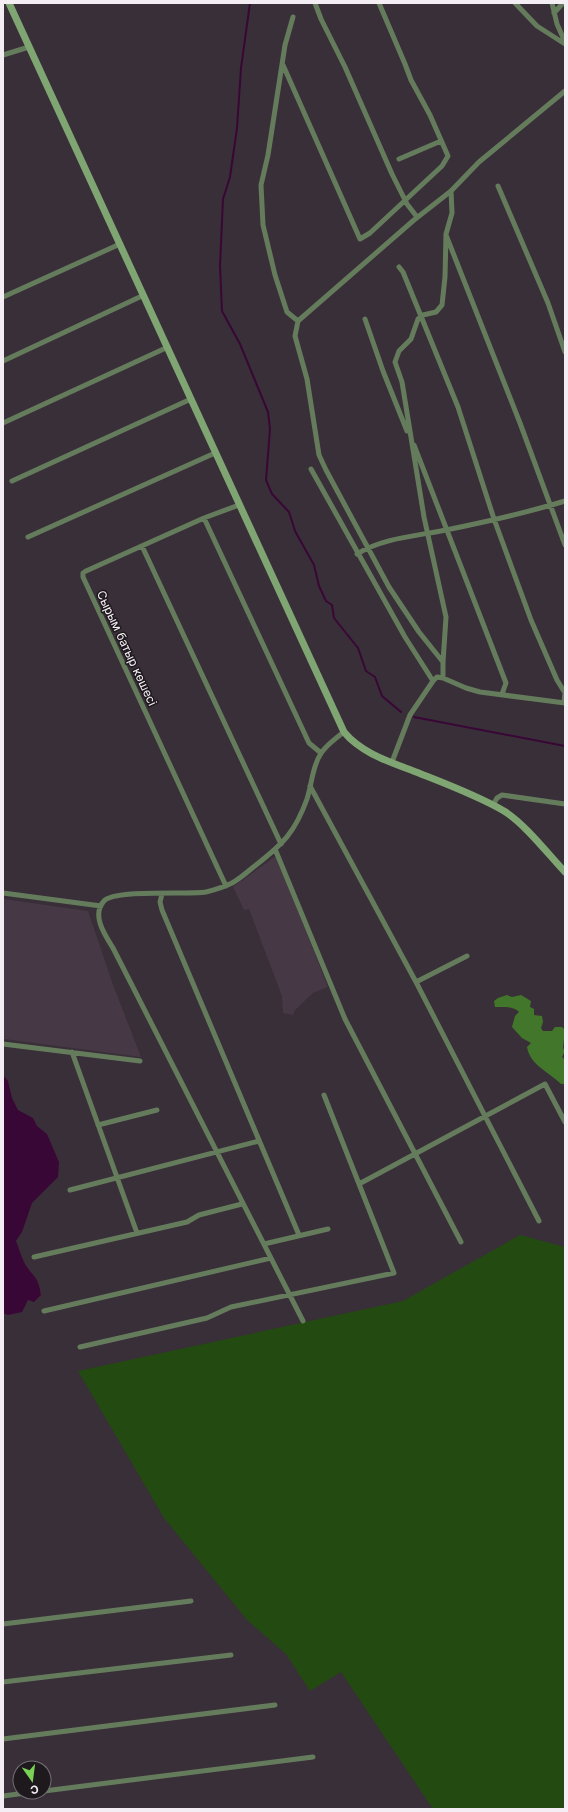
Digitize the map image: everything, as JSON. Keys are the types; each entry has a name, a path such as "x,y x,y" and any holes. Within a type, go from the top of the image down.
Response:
{"main road":[{"path":"9,3 344,732 363,749 493,805 517,821 565,872"}],"street":[{"path":"315,3 321,19 345,67 406,200 417,217"},
{"path":"283,65 360,239 370,233 406,200 442,166 448,156 430,115 411,80 379,3"},
{"path":"515,3 537,26 565,43"},
{"path":"552,3 565,43"},
{"path":"554,13 563,3"},
{"path":"293,17 285,45 283,65 261,185 263,225 275,275 287,312 298,321"},
{"path":"3,55 29,48"},
{"path":"443,662 407,616 366,548 319,455 307,379 296,336 298,321 417,217 451,191 480,162 565,91"},
{"path":"398,159 440,140"},
{"path":"498,186 548,303 565,352"},
{"path":"443,678 446,617 428,533 402,382 395,362 399,351 410,339 420,317 436,312 442,305 445,277 446,234 452,213 451,191"},
{"path":"446,234 489,343 565,545"},
{"path":"3,297 120,244"},
{"path":"392,762 410,716 437,677 480,692 565,703 564,693 531,620 494,519 458,407 399,267"},
{"path":"3,361 144,295"},
{"path":"364,319 383,372 506,683 502,694"},
{"path":"3,423 168,347"},
{"path":"12,481 191,398"},
{"path":"28,537 215,453"},
{"path":"310,469 357,554 385,599 405,637 433,681"},
{"path":"357,554 366,548 550,506 565,501"},
{"name":"Сырым батыр көшесі","path":"226,886 83,577 83,573 204,518 239,505"},
{"path":"204,518 309,744 320,753"},
{"path":"142,546 281,844"},
{"path":"303,1321 101,927 99,916 101,906 105,900 112,896 206,892 226,886 244,874 281,844 292,831 300,815 320,753 344,732"},
{"path":"310,786 416,982 539,1222"},
{"path":"493,805 497,798 502,796 565,804"},
{"path":"275,849 342,1012 461,1242"},
{"path":"3,893 101,906"},
{"path":"162,894 160,902 162,910 299,1235"},
{"path":"416,982 467,956"},
{"path":"3,1044 140,1061"},
{"path":"72,1052 137,1233"},
{"path":"359,1184 545,1084 565,1122"},
{"path":"80,1347 207,1318 231,1307 394,1273 324,1095"},
{"path":"98,1125 157,1110"},
{"path":"70,1190 259,1141"},
{"path":"34,1258 186,1222 199,1215 242,1204"},
{"path":"264,1244 328,1229"},
{"path":"44,1311 271,1258"},
{"path":"3,1624 191,1601"},
{"path":"3,1682 231,1655"},
{"path":"3,1738 275,1705"},
{"path":"52,1790 313,1757"}],"shaded area":[{"path":"276,856 328,987 313,993 295,1010 293,1015 283,1013 282,996 249,909 244,910 233,887"},
{"path":"3,899 88,911 112,982 141,1057 4,1039"},
{"path":"3,1075 8,1081 12,1098 18,1110 33,1118 37,1126 47,1134 59,1162 58,1177 32,1203 22,1232 16,1241 24,1262 38,1283 41,1295 34,1302 28,1300 22,1312 8,1315 3,1313"}],"green space":[{"path":"507,995 512,997 521,995 531,1001 530,1007 534,1009 534,1015 542,1016 543,1022 541,1028 543,1031 552,1031 555,1027 562,1027 565,1030 563,1048 565,1051 562,1057 565,1060 565,1084 561,1084 532,1059 527,1047 531,1043 522,1038 512,1027 515,1016 519,1012 511,1008 495,1007 494,1001"},
{"path":"520,1235 565,1247 565,1809 433,1809 341,1672 310,1691 286,1654 247,1620 164,1518 78,1371 403,1301"}],"waterway":[{"path":"250,3 241,68 237,128 230,177 223,199 220,266 222,311 240,344 268,412 270,429 266,480 272,494 289,512 295,531 314,565 319,586 326,601 332,605 334,618 358,648 366,671 375,677 382,696 401,712"},
{"path":"414,717 565,746"}]}
